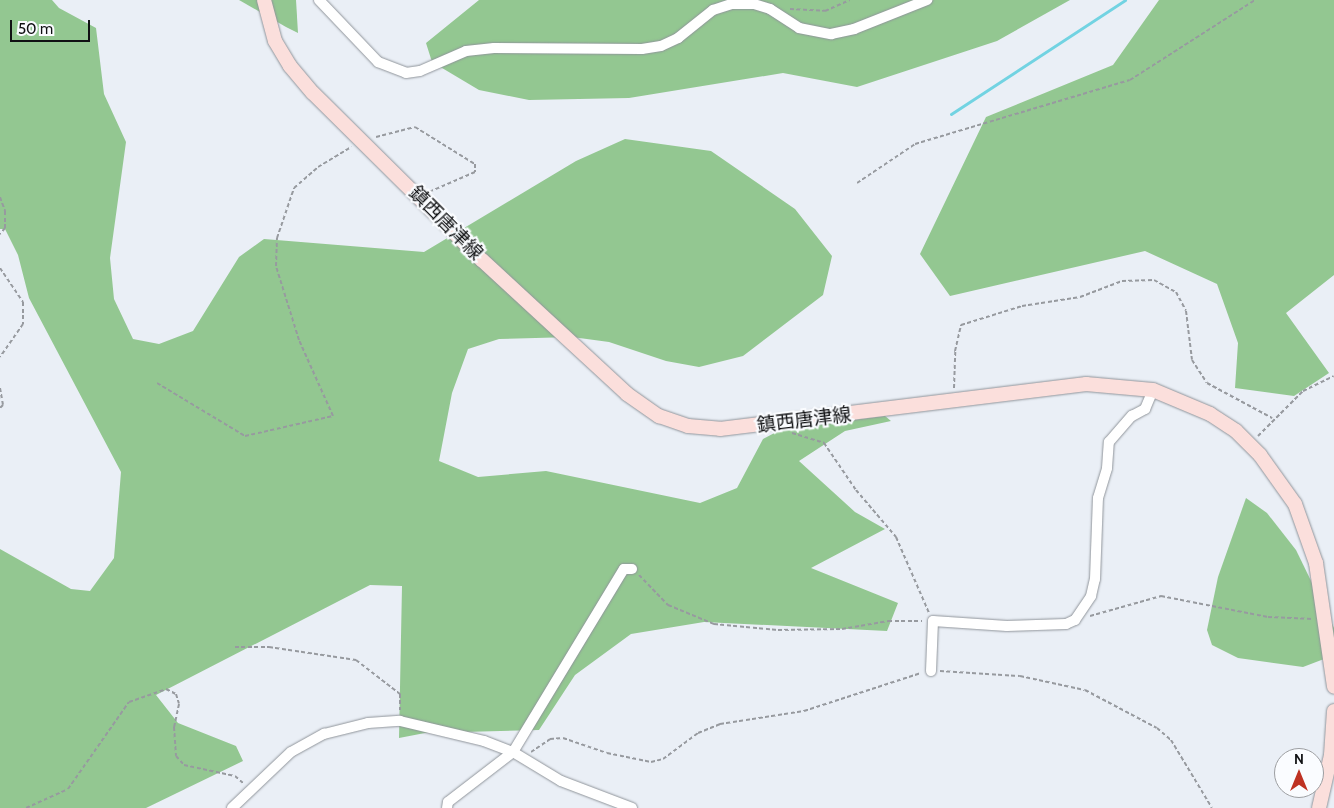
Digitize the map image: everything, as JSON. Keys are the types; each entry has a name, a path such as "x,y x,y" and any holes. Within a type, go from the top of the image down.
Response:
{"main road":[{"name":"鎮西唐津線","path":"264,0 275,41 290,66 418,196 627,394 659,416 688,426 720,429 780,424 1086,384 1153,390 1210,414 1250,446 1279,478 1296,504 1316,563 1334,688"},
{"path":"1319,808 1331,755 1334,711"}],"street":[{"path":"319,0 378,62 406,73 420,71 466,51 494,48 652,48 678,38 713,10 731,4 754,4 770,9 799,28 831,34 854,29 927,0"},
{"path":"932,671 933,621 1008,626 1066,624 1075,620 1091,596 1096,579 1098,498 1107,468 1109,442 1132,416 1145,409 1153,390"},
{"path":"447,808 448,802 513,752 624,569 632,568"},
{"path":"232,808 291,752 324,734 368,723 400,721 484,741 513,752 561,781 632,808"}],"path":[{"path":"770,9 825,11 850,0"},
{"path":"857,183 915,144 1130,80 1255,0"},
{"path":"157,383 245,436 333,416 299,340 276,266 277,238 294,188 318,167 362,140 415,127 475,164 475,172 418,196"},
{"path":"0,197 5,211 4,228 0,234"},
{"path":"0,268 23,302 23,324 0,357"},
{"path":"954,400 955,351 961,325 1022,306 1080,297 1122,281 1154,280 1176,292 1186,311 1192,360 1207,383 1272,418"},
{"path":"1250,446 1272,418 1303,391 1334,376"},
{"path":"0,388 3,405 0,408"},
{"path":"632,568 668,605 714,624 778,630 842,629 888,621 933,621 896,537 856,490 824,443 786,431 780,424"},
{"path":"1075,620 1161,596 1268,617 1323,619"},
{"path":"235,647 269,647 356,660 400,694 400,721"},
{"path":"522,757 550,739 563,738 607,753 657,760 698,733 720,724 804,711 932,671 1020,676 1086,690 1157,728 1171,740 1212,808"},
{"path":"26,808 68,789 129,702 166,689 176,694 179,704 174,727 176,756 184,765 235,776 244,785 255,786"}],"green space":[{"path":"0,0 52,0 59,8 96,28 104,94 126,142 110,258 114,299 133,339 159,344 193,331 239,257 264,239 424,252 576,161 625,139 711,151 795,209 832,256 823,295 743,356 699,367 666,361 609,342 572,337 499,339 468,349 452,393 439,461 478,477 546,471 700,503 737,488 763,439 782,429 885,416 891,421 845,431 799,461 855,512 885,529 811,568 898,603 887,631 704,622 631,634 575,675 539,730 425,733 399,738 402,586 370,585 156,695 178,723 236,746 243,761 146,808 0,808 0,549 71,589 90,591 114,558 121,472 29,298 18,255 5,229 0,229"},
{"path":"239,0 296,0 298,33 286,27"},
{"path":"479,0 1070,0 997,41 857,87 783,73 629,98 529,100 479,90 432,62 426,43"},
{"path":"1159,0 1334,0 1334,275 1286,313 1329,373 1294,396 1235,388 1238,343 1217,284 1145,251 950,296 920,254 986,117 1113,65"},
{"path":"1246,498 1267,513 1296,550 1334,628 1334,648 1324,659 1303,667 1238,658 1212,645 1207,630 1218,577"}],"waterway":[{"path":"951,114 1125,0"}]}
